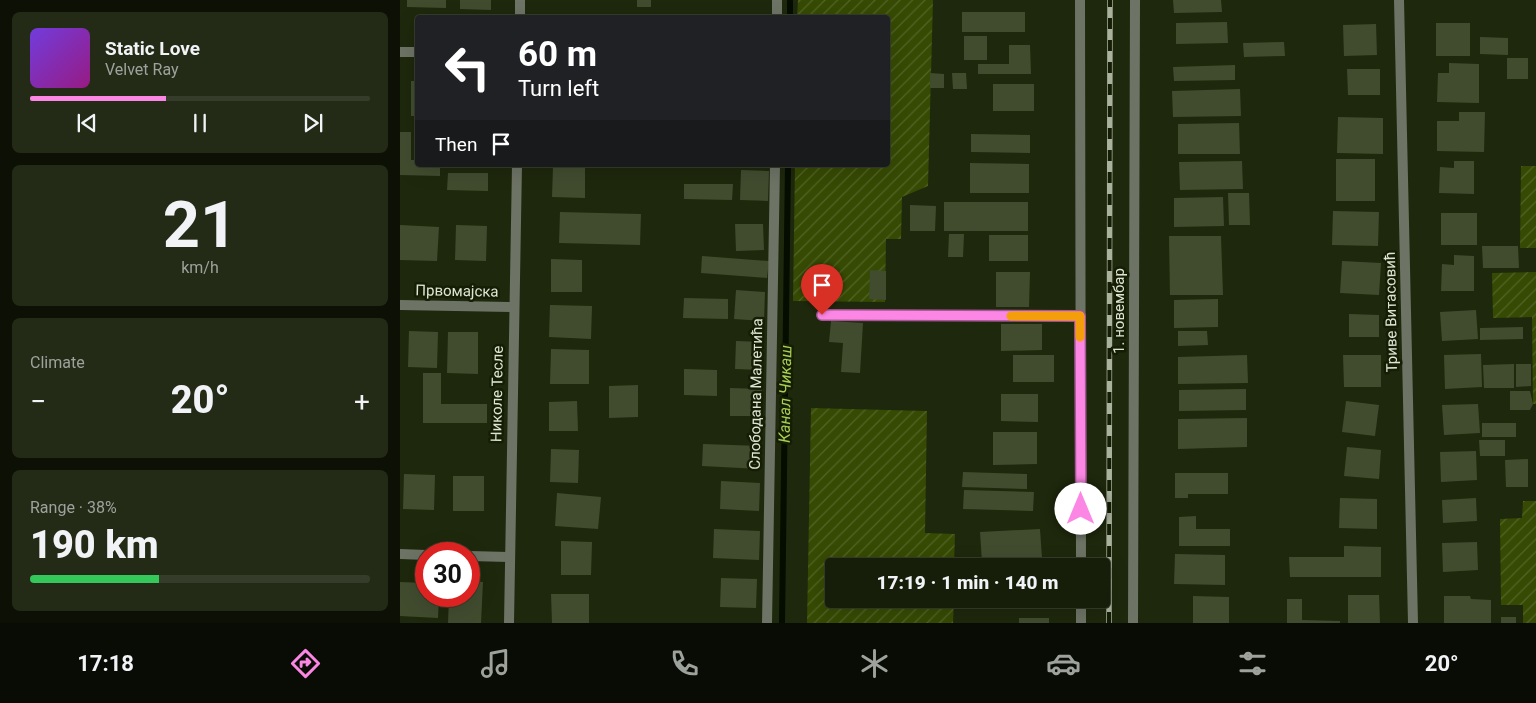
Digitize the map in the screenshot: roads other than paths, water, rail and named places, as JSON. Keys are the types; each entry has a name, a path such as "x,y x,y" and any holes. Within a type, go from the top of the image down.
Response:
{"street":[{"path":"520,0 520,15"},
{"path":"777,0 777,15"},
{"path":"1080,0 1081,558"},
{"name":"1. новембар","path":"1133,623 1135,0"},
{"name":"Триве Витасовић","path":"1399,0 1413,623"},
{"path":"400,52 415,52"},
{"name":"Николе Тесле","path":"509,623 513,307 517,167"},
{"name":"Слободана Малетића","path":"767,623 775,167"},
{"name":"Првомајска","path":"400,305 513,307"},
{"path":"822,315 1080,316"},
{"path":"400,554 415,555"},
{"path":"480,556 509,557"},
{"path":"1081,608 1081,623"}],"waterway":[{"name":"Канал Чикаш","path":"790,0 790,15"},
{"name":"Канал Чикаш","path":"782,623 788,167"}],"railway":[{"path":"1109,623 1110,0"}]}
